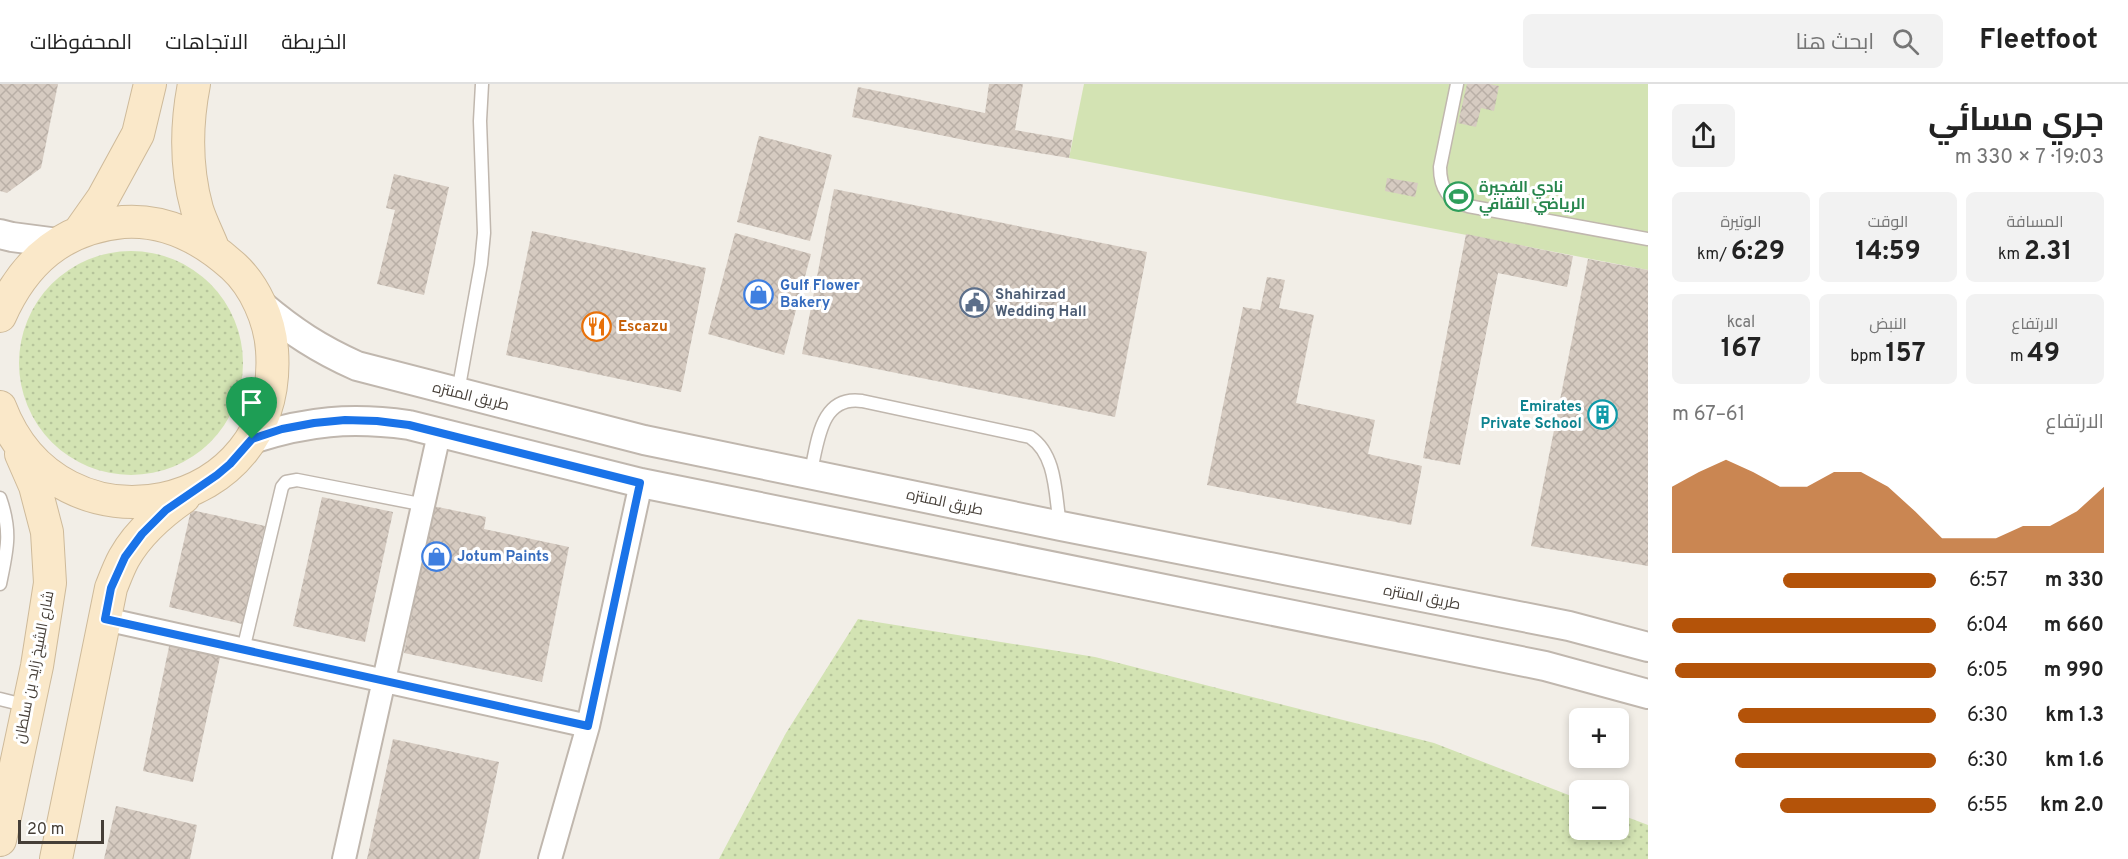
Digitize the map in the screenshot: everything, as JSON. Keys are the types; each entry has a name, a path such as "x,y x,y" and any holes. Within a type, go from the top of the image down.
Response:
{"main road":[{"path":"69,238 103,198 138,134 150,84"},
{"path":"194,84 188,138 190,175 197,211 213,248"},
{"path":"0,316 9,295 23,275 39,257 69,238 113,224 148,223 193,236 213,248 241,273 261,305 270,333 273,363 268,402 252,439 230,464 166,510 142,534 125,557 111,588 56,859"},
{"path":"4,418 25,452 45,471 69,487 94,497 122,503 150,502 177,496 203,485"},
{"name":"شارع الشيخ زايد بن سلطان","path":"0,840 14,703 37,666 50,584 47,532 35,486 4,418"}],"street":[{"path":"0,234 12,237 69,238"},
{"name":"طريق المنتزه","path":"261,305 290,330 314,345 357,366 644,440 1061,526 1569,626 1648,647"},
{"path":"252,439 282,429 314,423 345,420 387,422 640,483 1545,666 1648,694"},
{"path":"344,859 425,505 439,434"},
{"path":"550,859 588,726 640,483"},
{"path":"105,619 588,726"}],"lane":[{"path":"458,393 481,264 484,233 480,141 482,84"},
{"path":"1457,84 1440,167 1440,178 1449,197 1468,206 1648,239"},
{"path":"810,475 825,418 831,408 851,399 873,403 1030,437 1039,443 1050,462 1061,526"},
{"path":"243,650 282,487 286,482 297,480 425,505"},
{"path":"0,498 6,517 8,546 0,584"}],"green space":[{"name":"نادي الفجيرة الرياضي الثقافي","path":"1084,84 1648,84 1648,270 1069,158"},
{"path":"131,251 153,253 184,264 202,276 218,292 230,310 238,330 243,363 241,385 230,416 218,434 202,450 184,462 164,470 131,475 109,473 78,462 60,450 44,434 32,416 24,396 19,363 21,341 32,310 44,292 60,276 78,264 98,256"},
{"path":"858,619 1095,657 1434,743 1569,795 1569,840 1629,840 1629,818 1648,825 1648,859 719,859 786,733"}],"building":[{"path":"0,84 58,84 41,168 7,193 0,191"},
{"path":"989,84 1023,84 1015,130 1072,140 1069,158 979,143 852,117 858,87 985,113"},
{"path":"1467,84 1499,86 1494,111 1481,108 1476,127 1458,123"},
{"path":"759,136 832,155 810,241 737,222"},
{"path":"394,174 449,187 424,295 377,284 395,210 386,208"},
{"path":"1387,178 1418,183 1415,197 1385,191"},
{"name":"Shahirzad Wedding Hall","path":"834,189 1147,252 1115,417 802,354"},
{"path":"532,231 706,268 681,392 506,355"},
{"name":"Gulf Flower Bakery","path":"735,233 811,254 784,355 708,334"},
{"path":"1466,234 1573,256 1567,287 1498,273 1460,465 1423,458"},
{"name":"Emirates Private School","path":"1588,259 1648,270 1648,566 1531,546"},
{"path":"1267,277 1285,280 1279,308 1314,315 1296,403 1375,420 1368,454 1422,466 1411,525 1207,485 1243,307 1260,310"},
{"path":"322,497 393,512 365,642 293,626"},
{"path":"433,506 486,517 484,529 569,547 542,682 404,653"},
{"path":"191,510 265,526 242,624 169,607"},
{"path":"170,642 221,653 193,782 143,771"},
{"path":"393,739 499,762 479,859 367,859"},
{"path":"116,806 197,825 190,859 104,859"}],"place":[{"name":"نادي الفجيرة الرياضي الثقافي","path":"1458,196"},
{"name":"Gulf Flower Bakery","path":"759,294"},
{"name":"Shahirzad Wedding Hall","path":"974,303"},
{"name":"Escazu","path":"597,326"},
{"name":"Emirates Private School","path":"1603,415"},
{"name":"Jotum Paints","path":"436,556"}],"route":[{"path":"345,420 377,421 409,425 640,483 588,726 105,619 111,588 125,557 142,534 166,510 230,464 252,439 282,429 314,423 345,420"}]}
